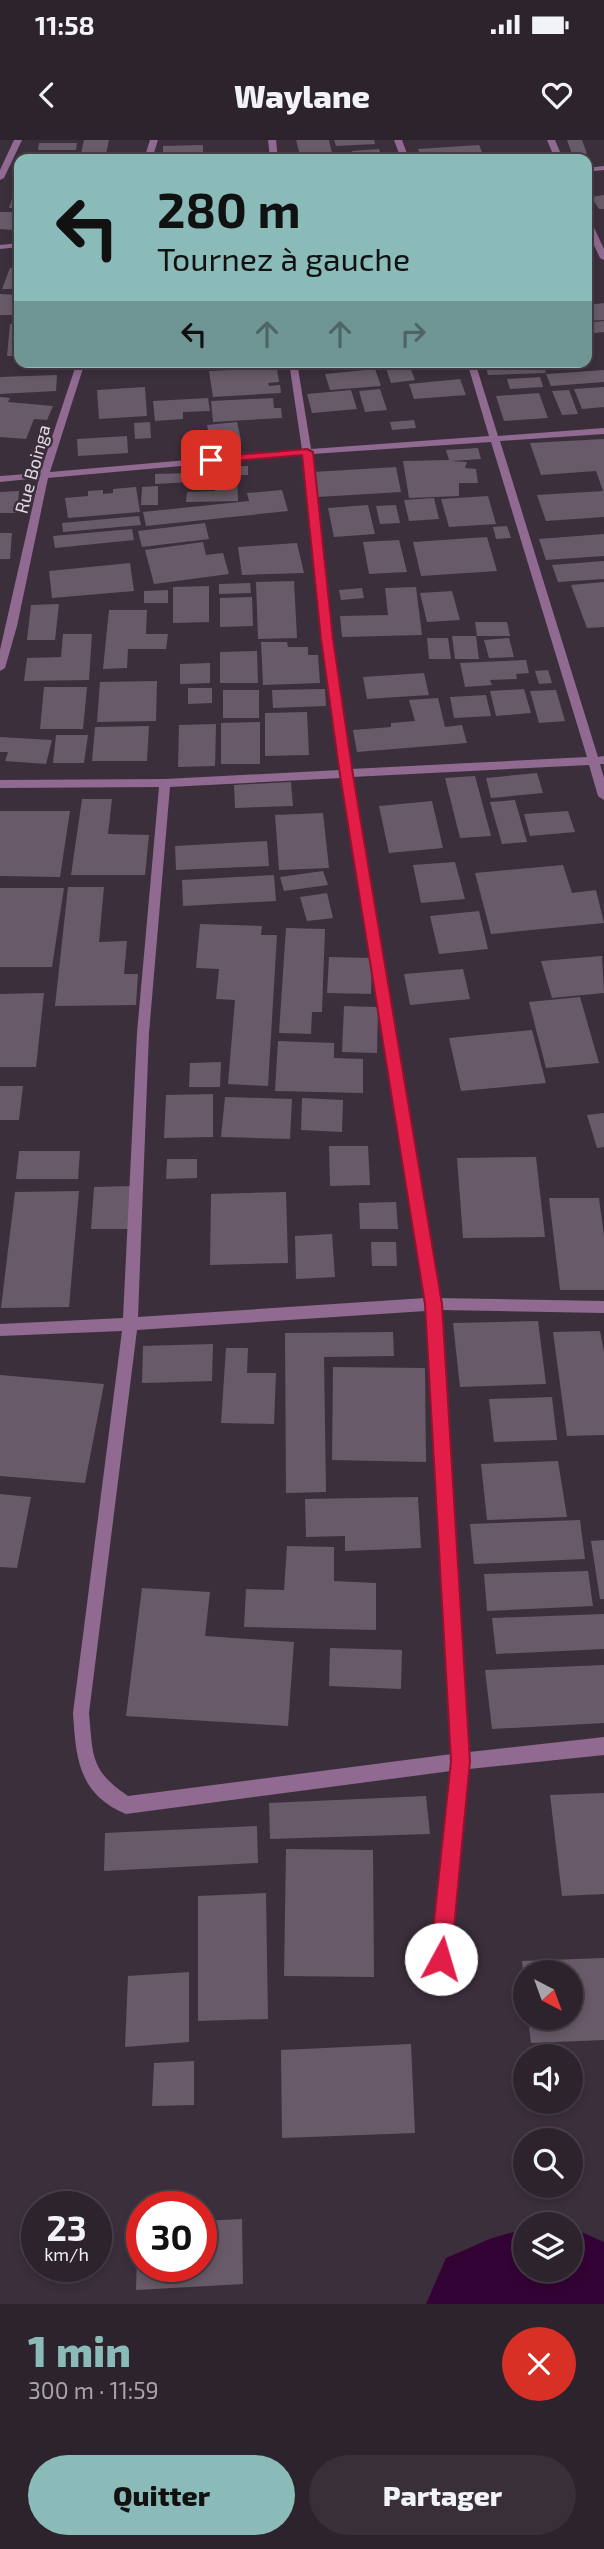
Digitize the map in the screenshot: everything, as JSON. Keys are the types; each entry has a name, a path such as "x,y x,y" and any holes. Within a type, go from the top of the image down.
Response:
{"street":[{"path":"0,178 18,140"},
{"path":"592,232 604,258"},
{"name":"Rue Boinga","path":"0,668 12,626 44,475 79,368"},
{"path":"294,368 307,452 327,639 346,775 433,1304 461,1761 441,1959"},
{"path":"473,368 598,760 604,796"},
{"path":"0,480 307,452 604,431"},
{"path":"0,784 165,783 598,760"},
{"path":"165,783 143,1033 130,1324 81,1713 86,1767 100,1788 126,1805 461,1761 604,1746"},
{"path":"0,1329 130,1324 433,1304 604,1307"}],"building":[{"path":"84,140 109,140 106,154 81,154"},
{"path":"296,140 329,140 332,154 300,154"},
{"path":"334,140 374,140 375,144 336,146"},
{"path":"567,140 582,140 587,154 572,154"},
{"path":"39,143 77,143 76,150 38,150"},
{"path":"203,145 203,154 163,154 163,146"},
{"path":"479,145 483,154 420,154 418,149"},
{"path":"379,149 381,154 354,154 352,151"},
{"path":"14,192 14,208 9,208"},
{"path":"604,195 604,209 599,209 592,197"},
{"path":"0,212 14,212 13,230 0,229"},
{"path":"10,268 14,268 14,289 2,289"},
{"path":"0,294 14,295 14,315 0,315"},
{"path":"604,303 604,320 592,321 592,304"},
{"path":"604,321 604,332 592,333 592,322"},
{"path":"10,324 14,324 14,356 7,356"},
{"path":"277,368 279,382 268,383 269,386 280,385 281,393 213,397 209,371"},
{"path":"386,368 410,368 415,380 391,383"},
{"path":"486,368 544,368 546,373 488,375"},
{"path":"375,369 381,386 330,390 325,374"},
{"path":"604,370 604,382 551,386 546,374"},
{"path":"57,375 56,391 0,394 0,377"},
{"path":"540,377 543,387 510,389 507,379"},
{"path":"460,379 466,395 414,399 409,384"},
{"path":"145,387 147,416 99,419 97,390"},
{"path":"604,387 604,407 582,409 574,389"},
{"path":"380,389 387,410 365,412 359,391"},
{"path":"351,390 357,409 312,413 307,394"},
{"path":"569,390 578,414 562,415 552,391"},
{"path":"539,393 548,418 504,421 496,396"},
{"path":"0,397 10,398 8,402 53,406 47,420 34,419 26,439 0,437"},
{"path":"208,398 210,411 183,412 183,419 155,421 153,401"},
{"path":"273,398 274,408 281,408 282,418 213,422 211,401"},
{"path":"414,420 416,428 392,430 390,422"},
{"path":"150,422 151,438 135,439 134,423"},
{"path":"237,422 241,440 211,443 207,425"},
{"path":"127,436 128,453 78,456 77,439"},
{"path":"604,439 604,517 546,521 537,495 603,491 596,471 541,475 530,443"},
{"path":"478,448 481,459 451,461 467,462 465,468 476,469 478,483 459,483 459,496 409,498 403,461 449,460 446,450"},
{"path":"248,466 248,475 237,475 238,501 186,502 187,492 215,491 215,467"},
{"path":"396,467 401,492 318,497 313,472"},
{"path":"191,473 191,482 155,484 155,474"},
{"path":"158,486 158,505 141,505 142,487"},
{"path":"136,487 140,512 68,518 65,498 88,496 88,491 103,490 103,494 113,493 113,489"},
{"path":"282,490 288,511 146,526 143,512 249,501 247,493"},
{"path":"19,491 17,513 0,513 0,492"},
{"path":"488,496 496,524 449,527 441,499"},
{"path":"434,498 439,519 409,521 404,500"},
{"path":"368,505 375,534 334,537 328,508"},
{"path":"396,505 400,523 380,524 376,506"},
{"path":"139,516 141,525 63,532 62,523"},
{"path":"205,523 209,539 142,547 138,531"},
{"path":"507,526 511,538 496,539 493,527"},
{"path":"132,529 134,540 55,548 53,536"},
{"path":"0,533 12,533 10,559 0,559"},
{"path":"604,534 604,556 546,560 539,539"},
{"path":"487,537 497,571 421,576 413,542"},
{"path":"399,540 407,572 369,574 363,542"},
{"path":"203,542 206,555 223,553 229,574 154,584 145,550"},
{"path":"297,543 304,573 242,575 238,547"},
{"path":"604,561 604,579 558,582 552,565"},
{"path":"130,563 134,591 52,598 49,571"},
{"path":"294,581 297,638 258,639 256,582"},
{"path":"604,582 604,627 587,628 571,585"},
{"path":"250,583 251,593 219,594 219,584"},
{"path":"209,586 209,622 173,623 173,587"},
{"path":"416,587 422,635 342,637 340,616 388,615 385,588"},
{"path":"362,588 364,598 341,600 339,590"},
{"path":"168,590 168,603 144,603 144,591"},
{"path":"452,591 460,620 427,622 420,593"},
{"path":"252,597 253,626 220,627 220,598"},
{"path":"59,604 55,640 27,640 31,605"},
{"path":"109,610 147,610 146,634 168,634 166,649 128,649 127,668 103,669"},
{"path":"475,622 507,622 510,636 477,636"},
{"path":"63,634 92,634 89,680 24,681 27,658 61,657"},
{"path":"452,636 476,636 479,659 455,659"},
{"path":"427,638 448,638 451,659 429,659"},
{"path":"509,638 514,657 489,658 484,640"},
{"path":"261,642 287,642 288,647 308,647 308,655 318,655 320,683 263,685"},
{"path":"257,651 258,683 220,683 220,652"},
{"path":"526,660 529,673 516,674 517,679 490,680 492,685 465,687 460,663"},
{"path":"210,663 210,683 180,684 180,664"},
{"path":"548,670 552,683 539,684 535,671"},
{"path":"424,673 429,695 367,699 363,677"},
{"path":"157,681 156,721 97,722 100,682"},
{"path":"44,687 87,687 83,729 40,729"},
{"path":"188,688 212,688 212,703 188,704"},
{"path":"325,689 326,706 273,708 272,690"},
{"path":"524,689 531,713 496,716 490,691"},
{"path":"223,690 259,690 259,718 223,718"},
{"path":"556,690 565,721 539,723 530,691"},
{"path":"486,695 491,716 454,718 450,697"},
{"path":"438,698 445,727 462,725 467,743 357,752 353,730 391,727 391,723 415,721 409,700"},
{"path":"307,712 309,755 265,756 265,713"},
{"path":"260,722 260,764 221,764 221,723"},
{"path":"216,724 215,766 178,767 179,725"},
{"path":"149,726 147,761 92,761 95,727"},
{"path":"56,735 88,735 84,763 53,763"},
{"path":"0,737 52,740 46,764 5,761 8,752 0,752"},
{"path":"537,773 543,793 491,798 486,778"},
{"path":"475,776 491,836 460,838 445,778"},
{"path":"291,782 293,806 235,808 234,785"},
{"path":"82,799 112,799 108,834 149,835 145,875 71,875"},
{"path":"515,800 527,842 502,844 490,802"},
{"path":"432,801 443,848 389,853 379,806"},
{"path":"0,811 70,811 60,877 0,876"},
{"path":"568,811 575,832 530,836 524,814"},
{"path":"323,813 329,868 279,870 275,815"},
{"path":"267,841 269,866 176,870 175,846"},
{"path":"455,862 465,899 421,903 413,865"},
{"path":"563,865 572,893 596,890 604,923 491,934 475,873"},
{"path":"323,871 328,885 284,891 280,877"},
{"path":"274,875 276,901 183,906 182,880"},
{"path":"68,887 104,887 99,942 127,941 124,974 138,974 136,1005 55,1006"},
{"path":"0,888 64,888 52,967 0,967"},
{"path":"327,893 333,918 307,921 300,897"},
{"path":"479,911 488,949 439,954 430,916"},
{"path":"200,924 262,926 261,935 277,935 268,1086 228,1084 235,1000 216,999 219,969 196,968"},
{"path":"286,928 325,929 322,1012 312,1012 311,1034 279,1033"},
{"path":"602,956 604,993 552,998 541,961"},
{"path":"329,957 372,958 371,994 327,993"},
{"path":"463,969 470,999 410,1005 404,974"},
{"path":"44,993 36,1067 0,1067 0,994"},
{"path":"580,997 599,1063 546,1068 529,1002"},
{"path":"344,1006 378,1007 377,1053 342,1052"},
{"path":"532,1030 546,1083 461,1091 449,1038"},
{"path":"278,1041 334,1043 334,1058 363,1059 363,1093 275,1091"},
{"path":"221,1062 220,1087 189,1087 190,1063"},
{"path":"0,1086 23,1086 19,1120 0,1120"},
{"path":"213,1094 213,1137 164,1138 166,1095"},
{"path":"225,1097 292,1099 290,1139 221,1137"},
{"path":"302,1098 343,1100 342,1132 301,1130"},
{"path":"604,1113 604,1147 597,1148 587,1115"},
{"path":"329,1146 368,1146 370,1185 330,1186"},
{"path":"19,1151 80,1151 78,1179 16,1179"},
{"path":"536,1157 545,1237 463,1238 457,1158"},
{"path":"167,1159 197,1159 197,1178 166,1179"},
{"path":"131,1186 129,1229 91,1229 94,1187"},
{"path":"79,1191 69,1307 1,1308 15,1192"},
{"path":"286,1192 288,1263 210,1265 211,1194"},
{"path":"549,1198 599,1198 604,1236 604,1290 560,1290"},
{"path":"396,1202 398,1229 360,1229 359,1203"},
{"path":"332,1234 335,1277 296,1279 295,1236"},
{"path":"371,1242 396,1242 397,1266 372,1266"},
{"path":"538,1321 546,1384 460,1387 453,1323"},
{"path":"600,1331 604,1352 604,1435 567,1436 553,1332"},
{"path":"393,1332 394,1356 324,1357 326,1492 286,1493 285,1333"},
{"path":"213,1344 212,1381 142,1383 143,1346"},
{"path":"226,1348 248,1348 247,1373 276,1373 274,1424 221,1423"},
{"path":"333,1367 425,1368 426,1462 332,1460"},
{"path":"0,1375 104,1384 85,1483 0,1476"},
{"path":"552,1397 557,1440 494,1442 489,1399"},
{"path":"558,1461 567,1517 487,1520 481,1464"},
{"path":"0,1494 31,1497 17,1568 0,1567"},
{"path":"418,1497 421,1548 345,1551 345,1536 306,1537 305,1499"},
{"path":"580,1520 585,1559 474,1564 470,1524"},
{"path":"604,1540 604,1599 600,1599 591,1541"},
{"path":"287,1546 334,1547 334,1581 376,1583 376,1630 244,1627 246,1589 284,1590"},
{"path":"588,1571 593,1606 487,1611 484,1574"},
{"path":"142,1588 210,1592 205,1636 294,1642 288,1726 126,1716"},
{"path":"604,1614 604,1649 496,1654 492,1618"},
{"path":"330,1648 402,1650 401,1689 329,1686"},
{"path":"604,1665 604,1723 492,1729 485,1670"},
{"path":"604,1793 604,1894 562,1896 550,1795"},
{"path":"426,1796 430,1834 270,1839 269,1803"},
{"path":"257,1826 258,1863 104,1871 105,1833"},
{"path":"286,1849 373,1850 374,1977 284,1976"},
{"path":"266,1893 268,2019 198,2021 198,1896"},
{"path":"604,1958 604,2040 531,2043 529,2030 583,2030 583,1960 549,1960"},
{"path":"189,1972 189,2042 125,2047 128,1976"},
{"path":"411,2044 415,2133 282,2138 281,2050"},
{"path":"194,2061 194,2105 152,2106 154,2063"},
{"path":"242,2219 243,2284 136,2290 136,2282 217,2282 217,2220"}],"waterway":[{"path":"492,2304 555,2286 581,2304"}],"route":[{"path":"211,460 307,452 327,639 346,775 433,1304 461,1761 441,1959"}]}
